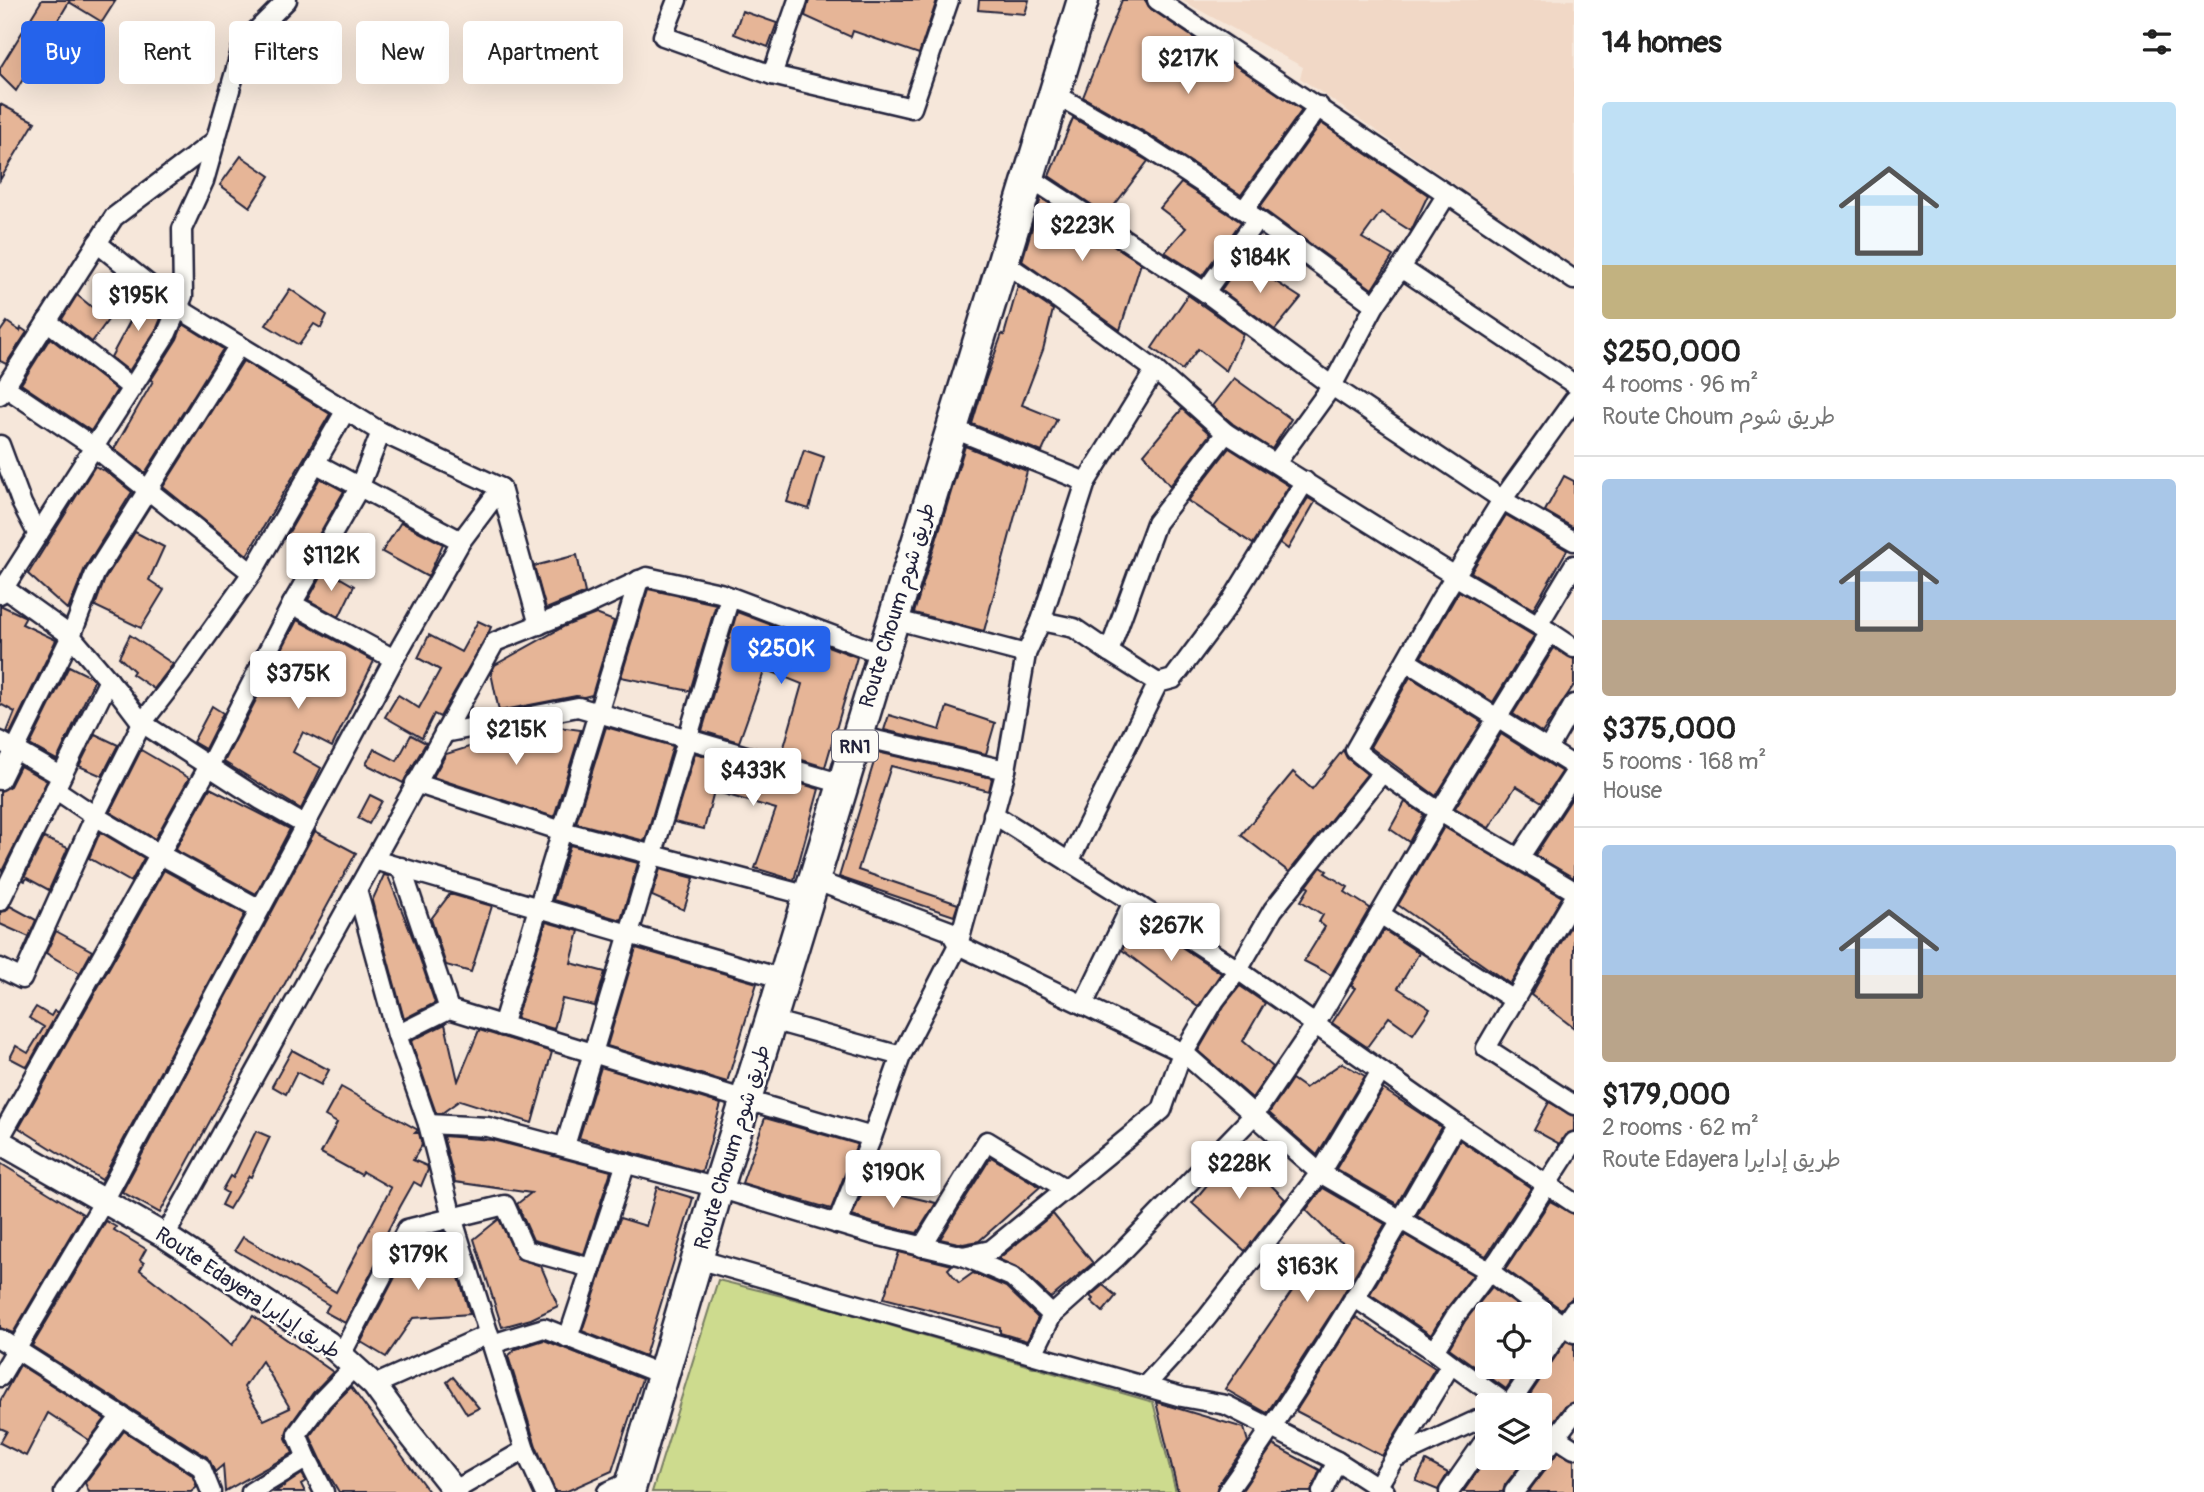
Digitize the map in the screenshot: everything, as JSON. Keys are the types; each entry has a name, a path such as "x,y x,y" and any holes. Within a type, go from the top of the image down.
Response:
{"highway":[{"name":"Route Choum طريق شوم","path":"623,1488 663,1375 1083,0"}],"street":[{"path":"287,0 243,44 204,181 182,229 183,296 167,333 1,589 71,636 142,723 261,800 305,825"},
{"path":"677,0 663,36 772,75 912,108 949,0"},
{"path":"772,75 798,0"},
{"path":"1157,0 1319,106 1574,280"},
{"path":"1055,94 1142,144 1251,215 1375,305"},
{"path":"1205,292 1319,106"},
{"path":"216,140 114,217 3,391 94,447 252,573"},
{"path":"1029,177 1205,292 1332,386 1502,500 1574,541"},
{"path":"1276,463 1332,386 1375,305 1447,194"},
{"path":"97,243 178,308 346,411 382,432 501,488 539,625"},
{"path":"1003,262 1155,370 1226,433 1574,648"},
{"path":"1401,268 1574,384"},
{"path":"47,321 132,388"},
{"path":"0,780 8,746 71,636 95,574 239,345"},
{"path":"837,1224 901,1056 958,945 1006,770 1026,654 1041,621 1086,482 1155,370"},
{"path":"1574,400 1502,500 1355,750 1382,773 1440,811 1574,891"},
{"path":"0,968 22,979 95,816 142,723 252,573 346,411"},
{"path":"951,428 1086,482"},
{"path":"0,1140 209,766 292,604 359,488 382,432"},
{"path":"1109,652 1156,523 1226,433"},
{"path":"0,446 22,504 38,534"},
{"path":"315,463 461,541"},
{"path":"1041,621 1074,628 1158,683 1173,679 1230,603 1305,481"},
{"path":"0,1377 104,1201 394,659 461,541 501,488"},
{"path":"1033,1354 1052,1315 1117,1257 1254,1115 1315,1025 1498,717 1574,565"},
{"path":"165,1236 495,642 647,577 730,597 882,654"},
{"path":"502,1026 639,580"},
{"path":"565,1146 730,597"},
{"path":"292,604 394,659"},
{"path":"892,619 1026,654"},
{"path":"1406,661 1574,765"},
{"path":"0,901 109,680"},
{"path":"1069,862 1158,683"},
{"path":"1548,749 1574,704"},
{"path":"444,733 578,708 843,784"},
{"path":"858,736 1006,770"},
{"path":"8,746 58,782 95,816 260,909"},
{"path":"963,1256 991,1250 1162,1110 1184,1053 1273,910 1382,773"},
{"path":"1520,858 1574,774"},
{"path":"415,783 562,831 652,855 812,888 950,931 958,945 1184,1053 1320,1173 1489,1271 1569,1330"},
{"path":"993,814 1238,970 1456,1124 1574,1203"},
{"path":"374,860 784,979"},
{"path":"401,867 449,1009"},
{"path":"357,890 397,1035 428,1124 452,1217 524,1450 544,1492"},
{"path":"1574,898 1486,1048 1574,1105"},
{"path":"1083,1004 1133,902"},
{"path":"1380,914 1514,1000"},
{"path":"397,1035 449,1009 872,1137"},
{"path":"771,1020 901,1056"},
{"path":"1145,1386 1206,1319 1320,1173 1381,1071"},
{"path":"428,1124 488,1127 718,1188 837,1224 963,1256 1012,1277 1052,1315"},
{"path":"1227,1492 1272,1428 1402,1220 1456,1124"},
{"name":"Route Edayera طريق إدايرا","path":"0,1140 165,1236 297,1322 348,1361 374,1385 456,1491"},
{"path":"922,1247 987,1141 1066,1189"},
{"path":"1434,1351 1574,1142"},
{"path":"568,1338 626,1163"},
{"path":"324,1492 298,1434 348,1361 407,1229 505,1205 525,1250 591,1268"},
{"path":"697,1259 1182,1397 1226,1405 1336,1461 1381,1489 1451,1364"},
{"path":"1354,1297 1491,1393"},
{"path":"1552,1348 1569,1330 1574,1311"},
{"path":"374,1385 491,1339 544,1328 663,1375"},
{"path":"0,1339 201,1467 211,1492"},
{"path":"1514,1492 1574,1413"},
{"path":"64,1492 121,1416"},
{"path":"1397,1457 1475,1421"},
{"path":"1552,1434 1574,1449"},
{"path":"456,1491 524,1450"},
{"path":"1449,1492 1475,1455"},
{"path":"251,1492 307,1458"},
{"path":"1322,1492 1336,1461"}],"shaded area":[{"path":"1181,0 1574,0 1574,267 1300,78 1303,67"}],"green space":[{"path":"718,1280 834,1309 1153,1402 1176,1492 652,1492"}],"building":[{"path":"42,0 116,0 103,21 69,2 58,21 29,21"},
{"path":"809,0 937,0 919,54 853,31 851,37 805,16"},
{"path":"979,0 1029,0 1025,14 978,10"},
{"path":"1122,0 1145,0 1151,9 1302,110 1241,195 1148,134 1083,97"},
{"path":"742,11 777,23 768,47 734,34"},
{"path":"21,34 21,83 16,91 0,75 0,68"},
{"path":"0,104 35,122 0,180"},
{"path":"1073,118 1148,161 1107,215 1049,176"},
{"path":"1321,123 1428,195 1411,231 1381,212 1362,238 1393,256 1372,289 1260,207"},
{"path":"241,156 270,176 250,207 220,185"},
{"path":"1181,183 1241,222 1202,276 1165,252 1186,228 1160,208"},
{"path":"1041,198 1141,263 1120,330 1022,261"},
{"path":"1242,260 1301,298 1275,330 1221,290"},
{"path":"1018,286 1053,310 1043,350 1022,405 1057,419 1042,452 972,424 985,381 1002,334 1004,335"},
{"path":"290,289 327,315 321,328 314,324 299,345 266,325"},
{"path":"77,295 108,320 92,342 62,319"},
{"path":"144,295 164,311 157,328 129,371 111,357"},
{"path":"1188,295 1243,334 1226,371 1198,349 1182,370 1152,348"},
{"path":"7,322 20,331 21,328 27,332 6,364 0,361 0,332"},
{"path":"183,324 223,349 145,473 114,449"},
{"path":"50,338 117,390 91,431 21,384"},
{"path":"243,361 330,414 247,555 163,487"},
{"path":"1234,378 1291,419 1272,449 1233,424 1212,406"},
{"path":"1182,409 1210,434 1170,486 1144,454"},
{"path":"965,446 1027,471 984,631 914,613"},
{"path":"1229,448 1289,486 1253,544 1188,501"},
{"path":"804,450 824,457 809,509 787,502"},
{"path":"95,466 103,469 132,492 85,568 68,610 28,574"},
{"path":"1564,476 1574,481 1574,528 1545,511"},
{"path":"320,478 344,491 309,552 285,539"},
{"path":"1308,498 1315,502 1288,549 1280,543"},
{"path":"1506,515 1567,550 1533,609 1471,572"},
{"path":"401,522 443,544 428,577 382,552"},
{"path":"135,532 164,547 149,580 164,590 141,628 95,606 105,579"},
{"path":"577,555 585,593 546,609 534,566"},
{"path":"325,569 354,586 339,617 308,600"},
{"path":"648,589 716,604 690,691 621,677"},
{"path":"1459,591 1534,636 1493,702 1421,657"},
{"path":"0,605 26,617 22,624 56,640 10,734 7,732 15,712 0,704"},
{"path":"737,612 857,657 825,767 782,754 802,684 765,669 739,742 702,731"},
{"path":"596,614 614,621 592,695 499,711 491,673 495,665 565,626"},
{"path":"297,620 374,661 332,747 303,732 293,752 321,768 301,809 224,762"},
{"path":"478,621 491,627 488,634 440,717 434,714 422,738 385,717 398,695 419,708 440,670 418,658 429,635 461,652"},
{"path":"130,635 173,664 154,689 132,674 134,671 119,657"},
{"path":"1554,648 1574,659 1574,685 1542,733 1513,714"},
{"path":"69,666 94,681 57,760 30,745"},
{"path":"1410,677 1482,722 1436,796 1370,747"},
{"path":"212,706 223,713 205,749 193,742"},
{"path":"947,707 995,723 986,754 884,730 889,715 940,730"},
{"path":"544,725 581,730 554,817 433,777 446,754 505,736 505,733"},
{"path":"606,727 673,746 645,841 576,823"},
{"path":"95,734 118,745 102,776 79,766"},
{"path":"1501,734 1562,772 1542,802 1516,786 1489,828 1455,808"},
{"path":"411,735 426,743 403,783 366,764 374,749 397,761"},
{"path":"141,750 189,778 155,839 110,812"},
{"path":"1343,750 1347,758 1367,774 1289,872 1241,835 1293,772 1312,789"},
{"path":"877,752 992,778 989,791 891,766 858,870 958,904 954,916 839,877"},
{"path":"695,753 819,789 794,880 755,868 776,809 714,791 704,829 674,822"},
{"path":"20,766 47,781 2,871 0,791 10,786"},
{"path":"210,788 290,829 256,894 175,850"},
{"path":"370,795 382,801 369,824 358,818"},
{"path":"1574,795 1574,878 1535,855"},
{"path":"1405,802 1424,815 1409,842 1390,829"},
{"path":"1444,827 1562,897 1510,984 1398,905"},
{"path":"315,831 356,853 160,1213 122,1192"},
{"path":"100,832 144,858 131,882 89,858"},
{"path":"44,838 68,848 49,890 27,878 23,880"},
{"path":"570,845 638,863 621,920 553,900"},
{"path":"1321,867 1327,871 1325,873 1348,887 1345,892 1370,908 1331,975 1304,961 1325,927 1319,922 1323,915 1301,901 1309,888 1307,886"},
{"path":"660,869 694,878 684,910 652,896"},
{"path":"164,870 245,914 102,1180 19,1128"},
{"path":"384,875 388,876 414,941 435,1003 404,1019 372,901"},
{"path":"450,894 492,906 471,972 446,965 431,919"},
{"path":"10,906 36,920 29,937 0,924 0,912 6,911"},
{"path":"1139,919 1221,973 1198,1007 1122,950"},
{"path":"1574,920 1574,1028 1531,995"},
{"path":"546,922 579,931 571,963 605,972 595,1006 562,999 554,1029 516,1018"},
{"path":"1384,930 1419,953 1398,988 1430,1009 1413,1034 1389,1017 1367,1047 1332,1023 1355,988 1351,986"},
{"path":"56,931 92,951 80,973 46,953"},
{"path":"636,948 757,983 727,1082 607,1046"},
{"path":"1240,986 1265,1003 1243,1041 1273,1067 1252,1098 1198,1051 1224,1006"},
{"path":"36,1007 51,1016 54,1011 58,1012 27,1067 10,1058 16,1046 28,1053 44,1027 29,1018"},
{"path":"445,1024 458,1081 479,1030 552,1052 532,1123 460,1100 442,1113 436,1113 411,1041"},
{"path":"292,1050 329,1070 321,1085 297,1072 286,1094 272,1086"},
{"path":"1342,1063 1365,1076 1317,1155 1269,1113 1292,1079 1305,1088"},
{"path":"601,1067 721,1104 702,1172 579,1138"},
{"path":"341,1087 418,1130 415,1133 419,1133 422,1145 413,1160 427,1166 428,1170 421,1186 414,1182 400,1207 380,1246 387,1243 345,1323 325,1312 329,1305 235,1250 243,1237 336,1292 391,1188 321,1153 337,1123 325,1116"},
{"path":"1383,1089 1441,1127 1397,1204 1336,1169"},
{"path":"1549,1102 1574,1116 1574,1131 1565,1135 1558,1146 1558,1143 1534,1130"},
{"path":"765,1118 857,1144 831,1209 742,1183"},
{"path":"256,1131 270,1137 251,1177 249,1176 229,1209 221,1205 227,1193 222,1190 230,1176 233,1178"},
{"path":"443,1136 492,1140 611,1171 584,1254 533,1240 517,1204 531,1193 455,1182"},
{"path":"1460,1140 1531,1188 1486,1256 1417,1216"},
{"path":"1236,1150 1285,1199 1245,1251 1192,1203"},
{"path":"991,1157 1040,1187 979,1241 963,1244 940,1239"},
{"path":"0,1163 83,1214 13,1333 0,1328"},
{"path":"865,1186 936,1203 917,1233 874,1223 852,1216"},
{"path":"657,1187 693,1198 645,1356 582,1331 620,1218 646,1226"},
{"path":"1323,1188 1385,1224 1337,1305 1267,1413 1225,1389 1303,1275 1318,1282 1343,1243 1306,1210"},
{"path":"1550,1201 1574,1214 1574,1296 1561,1309 1505,1269"},
{"path":"1053,1214 1093,1263 1051,1298 1019,1268 998,1259"},
{"path":"499,1219 517,1258 541,1266 558,1306 531,1319 502,1327 474,1239"},
{"path":"106,1221 116,1227 114,1230 146,1249 140,1260 144,1263 140,1270 232,1345 253,1316 333,1372 313,1393 288,1428 286,1438 293,1453 225,1491 223,1465 215,1472 207,1457 32,1346","holes":["262,1361 290,1408 264,1420 244,1387"]},
{"path":"445,1231 470,1314 413,1318 386,1357 361,1342 415,1239"},
{"path":"1405,1235 1473,1275 1447,1308 1431,1335 1370,1294"},
{"path":"899,1252 952,1265 948,1269 959,1283 973,1273 1006,1287 1038,1318 1027,1341 1000,1333 1000,1328 884,1298"},
{"path":"1103,1285 1116,1296 1103,1312 1091,1301 1093,1299 1090,1296"},
{"path":"1492,1287 1513,1302 1480,1302"},
{"path":"1475,1308 1475,1367 1449,1348"},
{"path":"1356,1317 1435,1368 1382,1456 1296,1411"},
{"path":"544,1340 642,1379 612,1471 565,1492 555,1492 536,1446 508,1356 516,1349"},
{"path":"1566,1341 1574,1344 1574,1402 1565,1406 1553,1422 1552,1393 1531,1393 1540,1379 1552,1379 1552,1362"},
{"path":"20,1365 105,1419 89,1440 48,1413 26,1456 0,1443 7,1431 0,1428 0,1401"},
{"path":"453,1377 479,1408 467,1414 447,1382"},
{"path":"1492,1379 1513,1379 1506,1389"},
{"path":"351,1387 429,1492 339,1492 310,1436 331,1407"},
{"path":"1156,1402 1244,1428 1248,1442 1216,1492 1178,1492"},
{"path":"124,1431 192,1475 197,1487 191,1492 89,1492 85,1483"},
{"path":"1273,1445 1320,1470 1311,1492 1241,1492"},
{"path":"1558,1452 1574,1460 1574,1492 1528,1492 1544,1470 1552,1470 1552,1460"},
{"path":"1426,1461 1448,1473 1438,1490 1416,1481"},
{"path":"1479,1470 1517,1470 1503,1492 1463,1492"},
{"path":"302,1474 306,1481 301,1484 305,1492 275,1492"}]}
